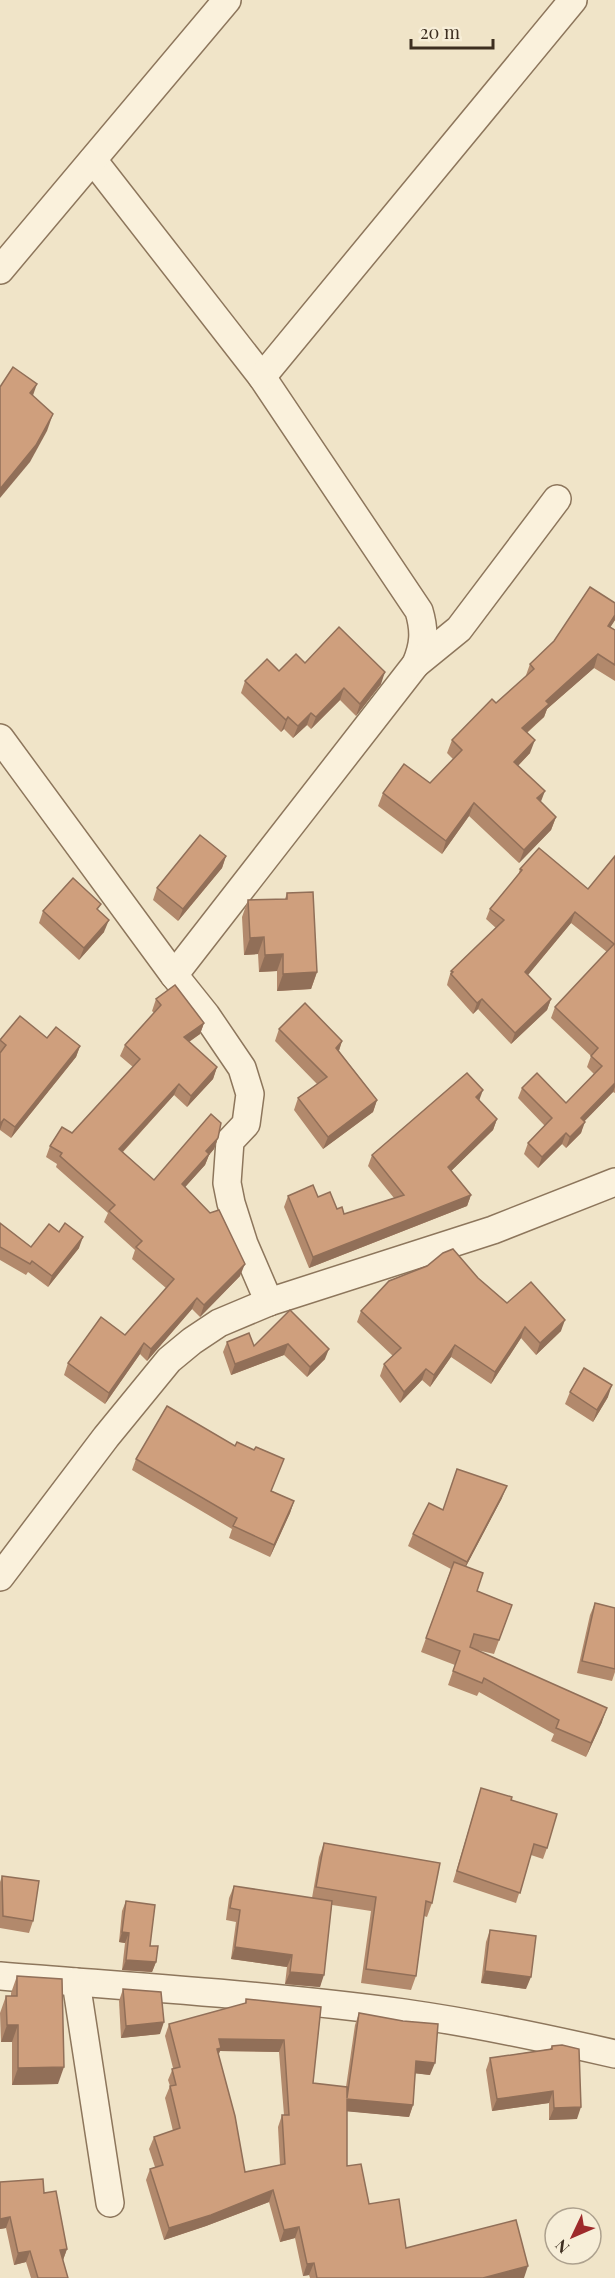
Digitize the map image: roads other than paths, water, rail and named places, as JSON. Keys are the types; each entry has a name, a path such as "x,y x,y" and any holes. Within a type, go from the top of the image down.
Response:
{"street":[{"path":"0,270 227,0"},
{"path":"262,377 573,0"},
{"path":"93,160 262,377 419,610 424,639 416,664"},
{"path":"174,975 416,664 459,629 557,499"},
{"path":"0,738 174,975 206,1015 242,1068 250,1094 246,1124 230,1141 227,1183 233,1213 269,1302"},
{"path":"0,1576 106,1437 169,1360 219,1323 269,1302 493,1230 615,1182"},
{"path":"0,1976 404,2013 500,2028 615,2054"},
{"path":"76,1982 110,2203"}]}
